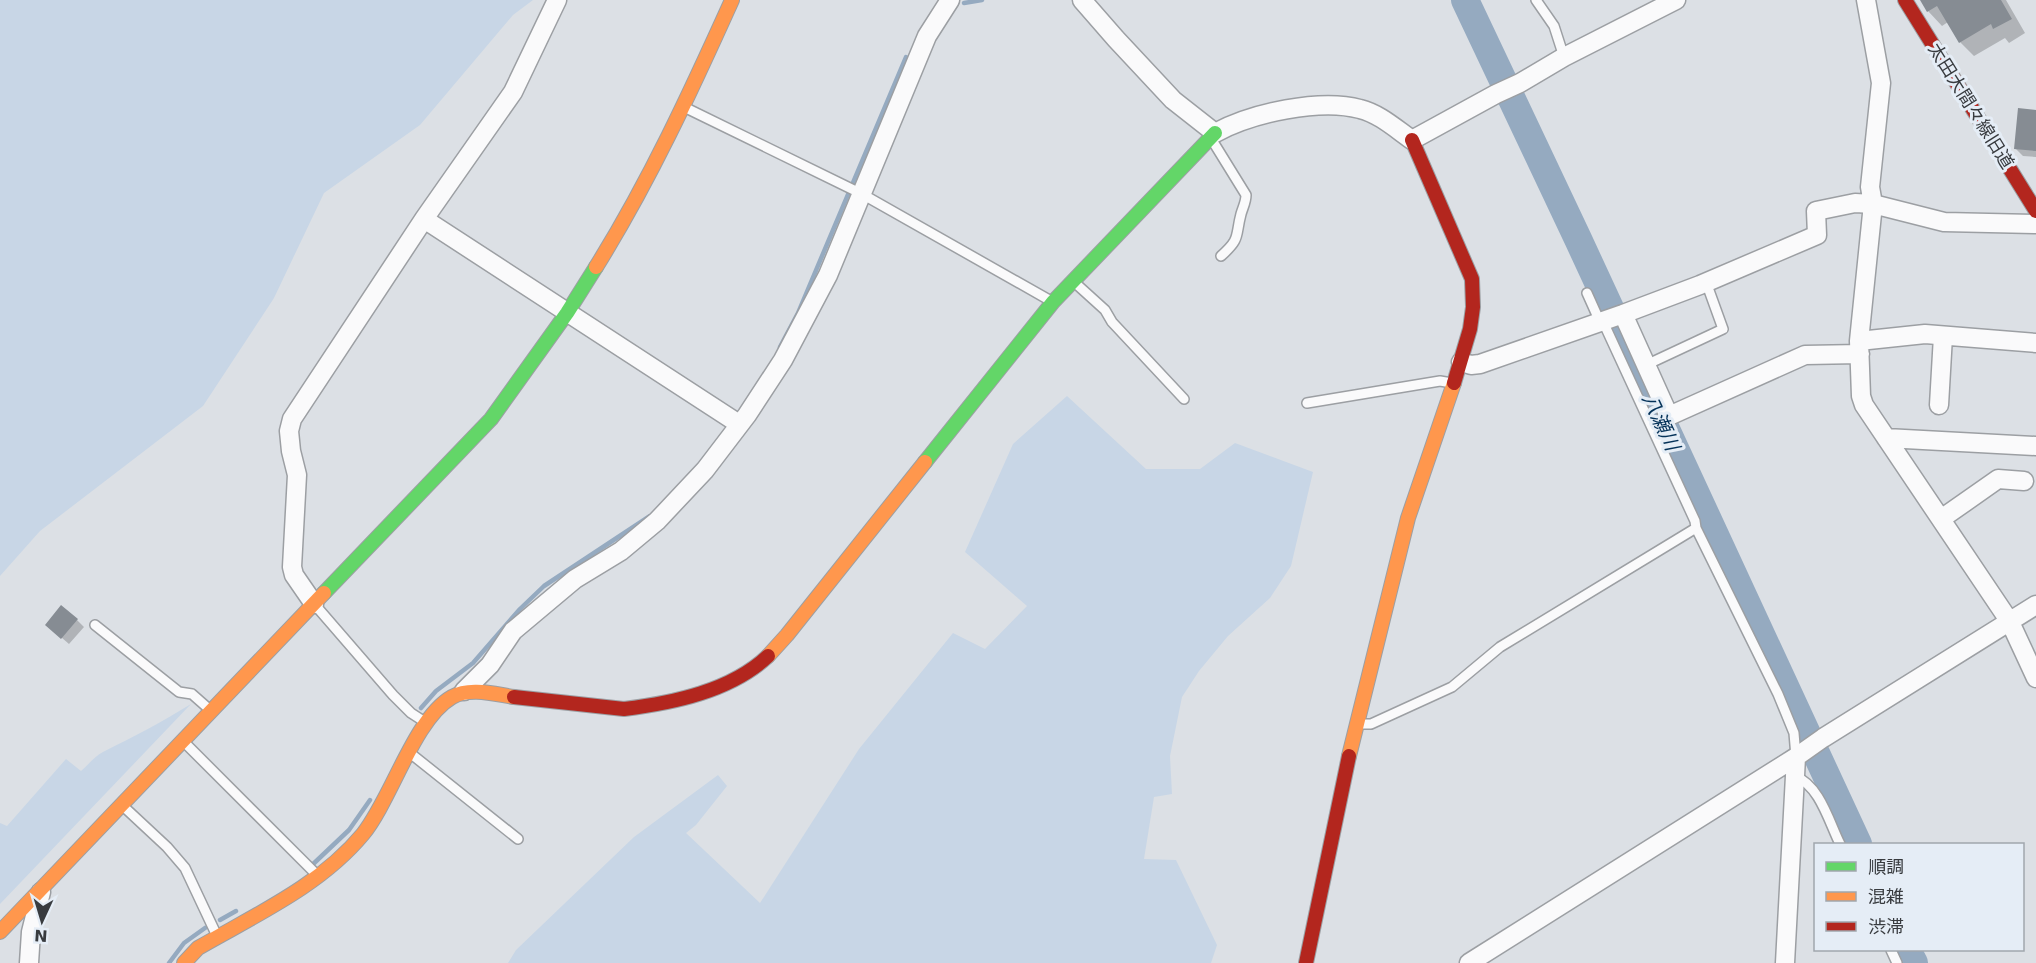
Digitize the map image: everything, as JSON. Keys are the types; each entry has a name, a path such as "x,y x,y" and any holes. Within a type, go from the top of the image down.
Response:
{"street":[{"path":"314,604 294,575 292,567 297,475 289,431 292,419 424,219 513,92 557,0"},
{"path":"27,963 16,940 2,929 491,419 567,314 621,227 684,106 732,0"},
{"path":"464,691 490,665 513,631 575,579 621,551 657,521 705,470 739,424 783,360 828,275 927,36 950,0"},
{"path":"1082,0 1173,100 1213,135"},
{"path":"1412,140 1564,57 1676,0"},
{"path":"1866,0 1881,83 1870,187 1873,204 1860,347 1861,396 1864,405 2010,622 2036,678"},
{"name":"太田大間々線旧道","path":"1905,0 2036,211"},
{"path":"184,963 198,948 319,877 358,839 372,821 426,722 455,693 464,691 624,709 649,707 733,682 753,669 769,656 792,630 1053,302 1213,135 1237,123 1293,109 1345,106 1371,113 1412,140 1472,279 1473,307 1470,329 1455,384 1408,518 1356,724 1306,963"},
{"path":"1461,362 1475,365 1706,282 1816,235 1816,211 1855,203 1873,204 1944,222 2036,224"},
{"path":"424,219 739,424"},
{"path":"1611,318 1646,365 1669,416 1805,355 1925,334 2036,343"},
{"path":"1939,405 1943,336"},
{"path":"1886,438 2036,446"},
{"path":"1941,519 1998,479 2024,481"},
{"path":"1469,963 2036,605"},
{"path":"1785,963 1795,776 1800,754"},
{"path":"27,963 31,932 42,887"}],"lane":[{"path":"1536,0 1554,26 1564,57"},
{"path":"684,106 862,194 1053,302"},
{"path":"1213,135 1246,195 1238,237 1233,246 1221,256"},
{"path":"1073,281 1105,310 1112,322 1184,399"},
{"path":"1646,365 1723,329 1706,282"},
{"path":"1587,293 1611,318 1605,326 1695,521 1696,528 1778,694 1800,754"},
{"path":"1307,403 1440,381 1455,384"},
{"path":"1356,724 1371,724 1452,687 1500,647 1696,528"},
{"path":"314,604 393,695 411,713 426,722"},
{"path":"95,625 179,692 192,694 211,711"},
{"path":"182,741 319,877"},
{"path":"410,753 518,839"},
{"path":"1795,776 1805,780 1814,791 1840,843"},
{"path":"122,804 167,847 185,868 217,936"}],"shaded area":[{"path":"0,0 533,0 513,15 420,125 324,193 274,298 203,406 40,531 0,576"},
{"path":"1067,396 1146,469 1200,469 1235,443 1313,472 1291,566 1270,598 1228,636 1199,671 1182,697 1170,756 1172,794 1154,797 1144,859 1176,860 1217,945 1211,963 508,963 516,950 634,837 718,775 727,786 696,825 686,833 760,903 859,749 953,633 985,649 1027,606 965,552 1013,444"},
{"path":"191,704 0,904 0,823 7,826 66,759 81,771 100,754"}],"building":[{"path":"1920,0 2001,0 2012,19 1993,29 1991,24 1959,43 1937,6 1927,12"},
{"path":"2018,108 2036,110 2036,151 2014,149"},
{"path":"61,605 78,619 61,639 45,625"}],"waterway":[{"path":"964,3 982,0"},
{"name":"八瀬川","path":"1465,0 1858,843"},
{"path":"780,347 798,313 906,57"},
{"path":"421,708 436,691 473,663 520,609 544,586 650,516"},
{"path":"310,867 349,830 370,800"},
{"path":"220,920 236,911"},
{"path":"169,963 184,943 205,928"},
{"name":"八瀬川","path":"1908,951 1914,963"}],"traffic: fast":[{"path":"925,462 1053,302 1215,133"},
{"path":"324,593 491,419 567,313 596,267"}],"traffic: slow":[{"path":"596,267 652,169 732,0"},
{"path":"1349,756 1408,518 1454,383"},
{"path":"768,656 925,462"},
{"path":"0,932 324,593"},
{"path":"184,963 198,948 286,898 327,869 346,852 374,819 415,741 438,708 452,697 466,692 514,697"}],"traffic: jam":[{"path":"1905,0 2036,211"},
{"path":"1412,140 1472,279 1473,307 1470,329 1454,383"},
{"path":"514,697 624,709 662,703 719,687 753,668 768,656"},
{"path":"1306,963 1349,756"}]}
